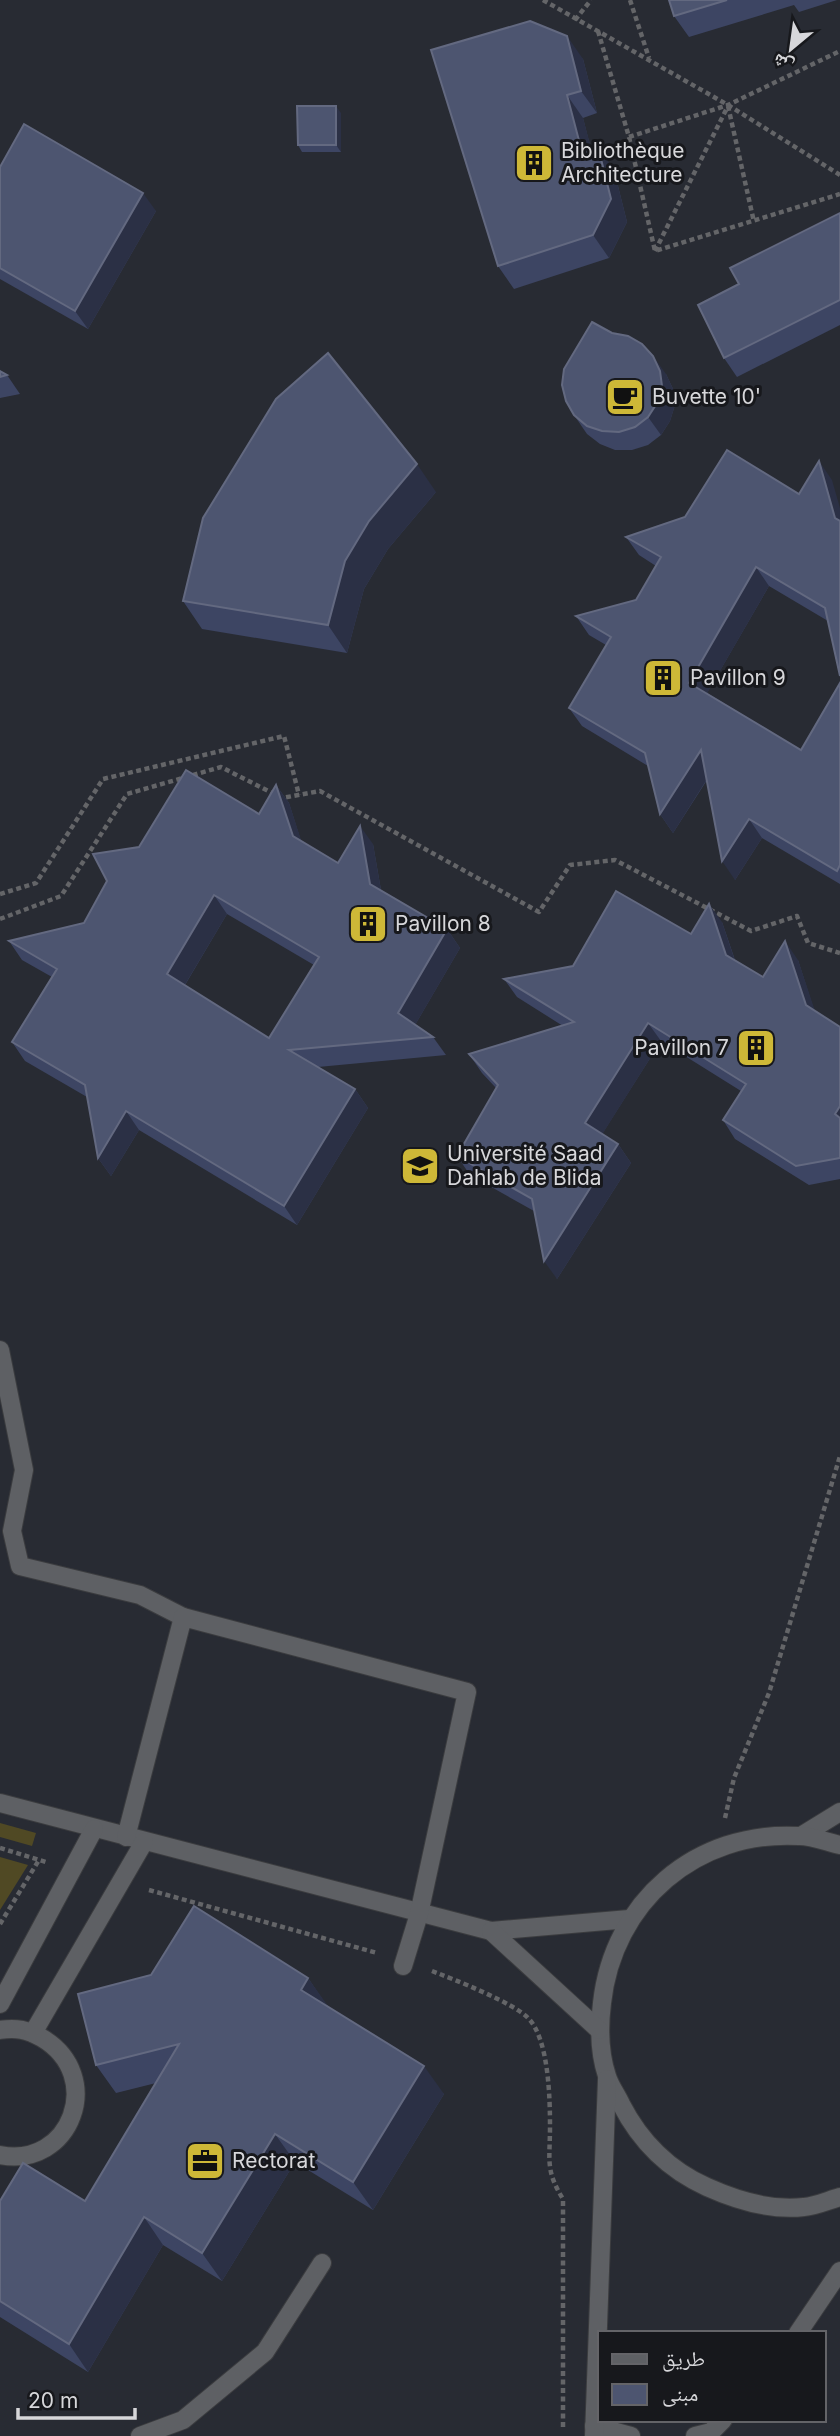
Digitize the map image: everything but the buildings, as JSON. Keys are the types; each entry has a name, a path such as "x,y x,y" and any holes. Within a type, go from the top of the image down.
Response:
{"lane":[{"path":"0,1350 24,1470 12,1531 20,1566 140,1595 183,1617 467,1692 419,1914 404,1963"},
{"path":"126,1836 183,1617"},
{"path":"0,1803 491,1931 629,1919"},
{"path":"800,1836 840,1812"},
{"path":"3,1992 94,1829"},
{"path":"631,2436 594,2431 607,2076 599,2030 605,1972 629,1919 654,1889 684,1865 719,1847 759,1837 800,1836 840,1846"},
{"path":"33,2033 144,1842"},
{"path":"491,1931 599,2030"},
{"path":"0,2030 23,2029 59,2048 71,2067 76,2087 74,2109 66,2128 51,2144 32,2154 11,2157 0,2155"},
{"path":"607,2076 635,2132 682,2176 740,2202 804,2207 840,2197"},
{"path":"140,2436 183,2420 265,2352 322,2263"},
{"path":"799,2331 840,2272"},
{"path":"695,2436 711,2432 721,2422"}],"path":[{"path":"543,0 728,105 840,175"},
{"path":"575,20 591,0"},
{"path":"630,0 649,59"},
{"path":"598,32 629,138 655,251"},
{"path":"629,138 728,105 840,51"},
{"path":"728,105 754,222"},
{"path":"655,251 728,105"},
{"path":"655,251 840,194"},
{"path":"0,894 36,883 103,779 285,736 299,795"},
{"path":"0,919 61,896 127,794 221,767 282,798 320,790 539,912 570,865 615,860 751,930 797,916 808,943 840,953"},
{"path":"719,1847 734,1778 769,1693 840,1456"},
{"path":"0,1848 72,1869"},
{"path":"0,1924 39,1860"},
{"path":"120,1882 404,1963 463,1983 527,2017 537,2031 550,2102 550,2177 563,2199 562,2428 569,2436"}],"shaded area":[{"name":"Université Saad Dahlab de Blida","path":"0,0 840,0 840,2436 0,2436"},
{"path":"0,1823 36,1833 32,1846 0,1837"},
{"path":"0,1857 28,1865 0,1910"}],"place":[{"name":"Bibliothèque Architecture","path":"534,163"},
{"name":"Buvette 10'","path":"625,397"},
{"name":"Pavillon 9","path":"663,678"},
{"name":"Pavillon 8","path":"368,924"},
{"name":"Pavillon 7","path":"756,1048"},
{"name":"Université Saad Dahlab de Blida","path":"420,1166"},
{"name":"Rectorat","path":"205,2161"}]}
